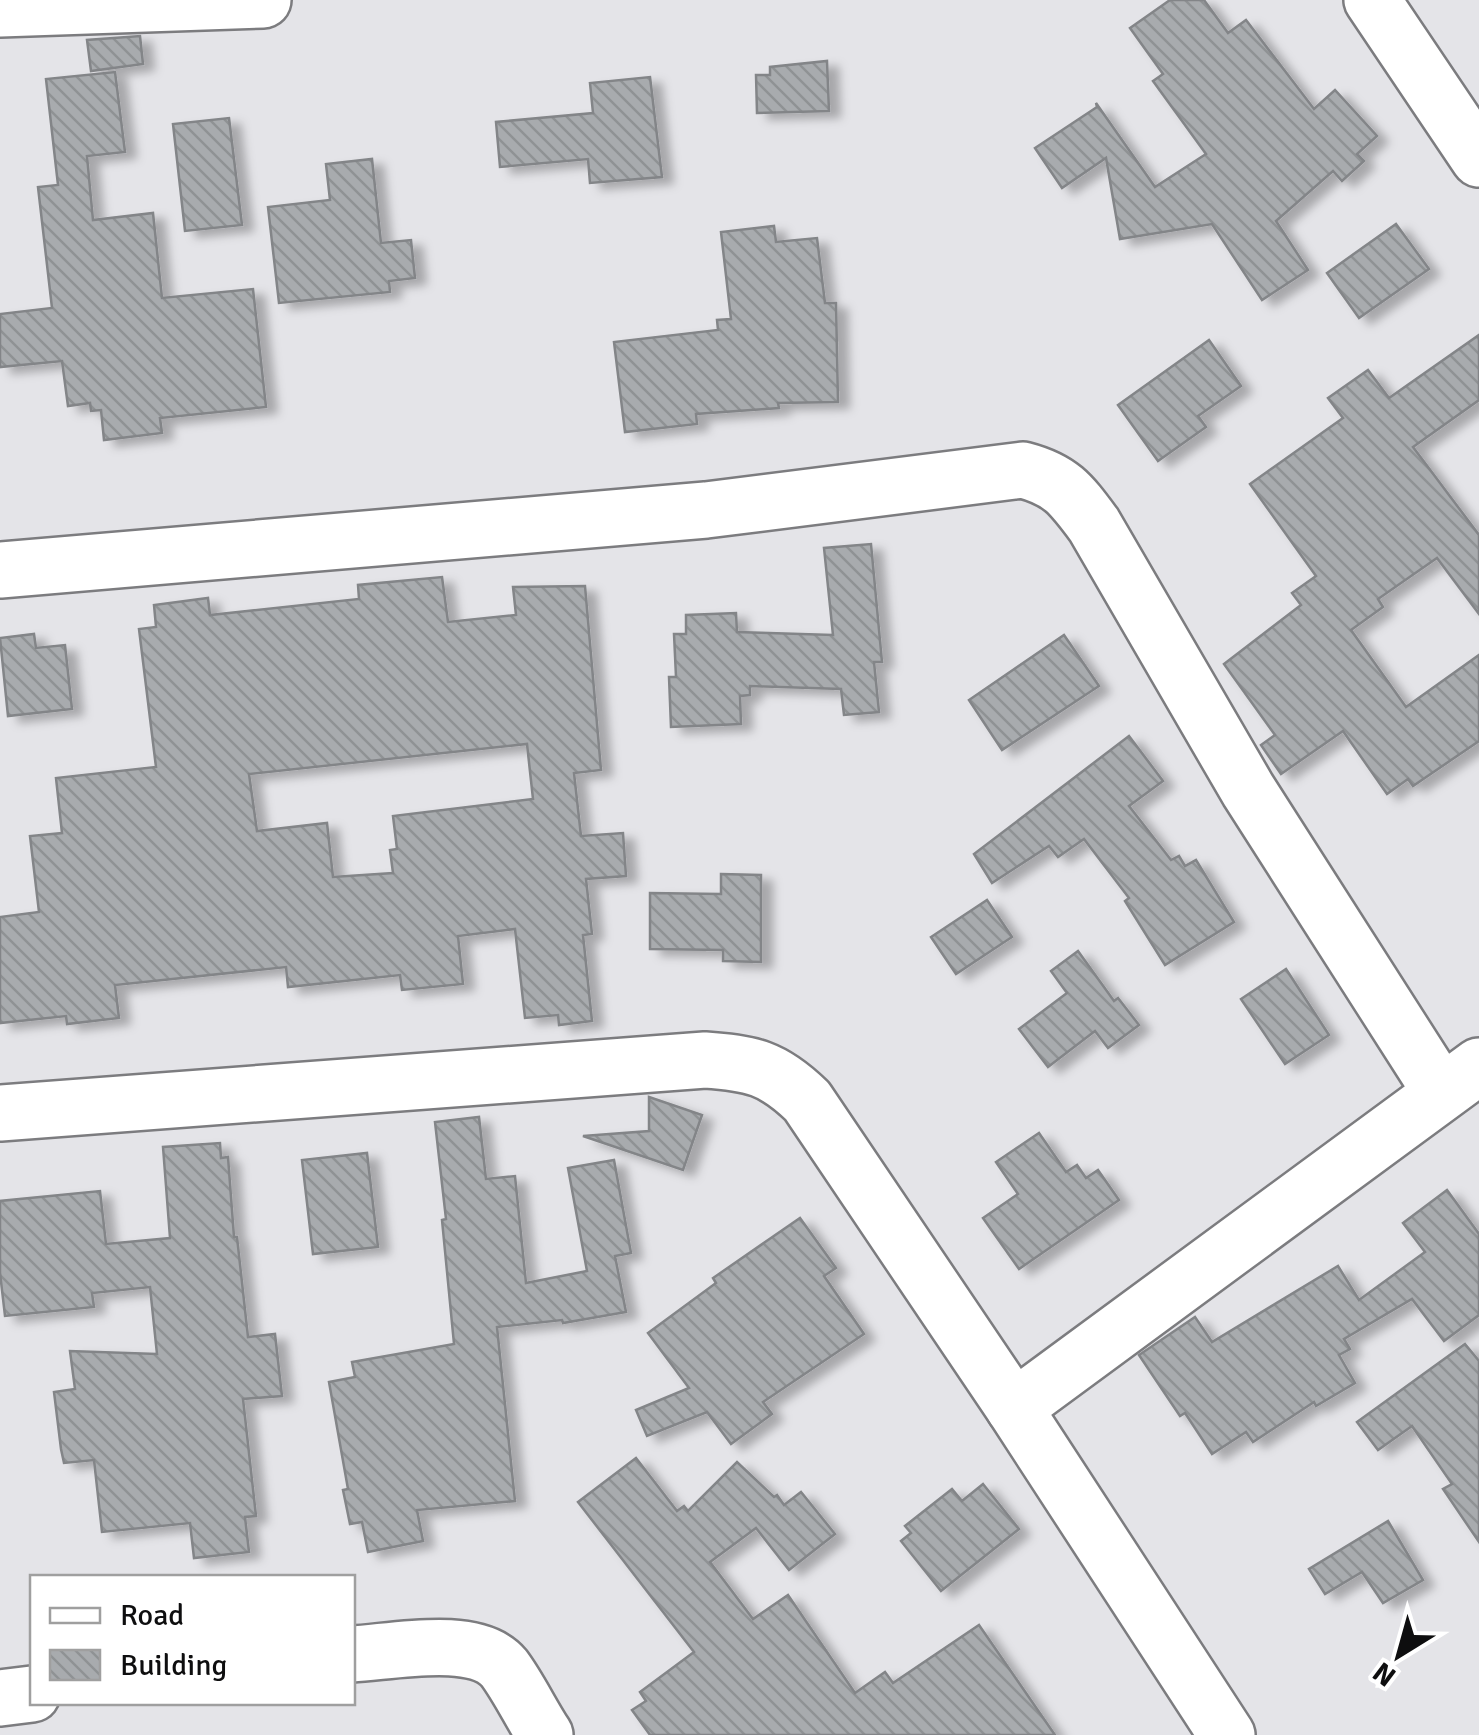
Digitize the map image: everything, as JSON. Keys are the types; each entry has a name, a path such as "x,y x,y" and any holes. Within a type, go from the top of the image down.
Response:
{"street":[{"path":"0,9 263,0"},
{"path":"1372,0 1479,158"},
{"path":"0,570 706,510 1023,470 1051,478 1072,495 1094,525 1248,790 1460,1079 1014,1408"},
{"path":"0,1113 705,1060 734,1062 784,1079 807,1101 1014,1408 1227,1735"},
{"path":"355,1654 480,1650 502,1666 545,1735"},
{"path":"0,1698 30,1694"}],"building":[{"path":"1170,0 1204,0 1228,33 1246,20 1314,109 1335,90 1377,136 1357,154 1364,161 1342,181 1333,171 1276,221 1308,270 1262,300 1212,224 1120,239 1106,158 1062,188 1035,148 1097,107 1096,103 1155,187 1206,154 1153,81 1163,74 1130,28"},
{"path":"140,36 143,64 91,71 87,40"},
{"path":"827,61 829,111 757,113 756,75 770,75 770,67"},
{"path":"115,72 125,152 87,156 93,220 153,213 162,298 253,289 266,407 160,418 162,433 104,440 101,410 91,411 90,403 68,406 62,361 0,367 0,314 52,308 38,187 58,185 46,79"},
{"path":"650,77 662,177 590,183 588,159 500,167 496,122 593,113 590,83"},
{"path":"229,118 242,225 185,231 173,124"},
{"path":"372,159 381,243 411,240 415,278 389,281 390,292 279,303 268,207 330,200 326,164"},
{"path":"1396,224 1429,269 1359,318 1327,273"},
{"path":"774,226 776,242 817,238 825,303 836,303 838,402 778,403 779,408 696,414 697,424 625,432 614,342 718,330 717,320 731,319 721,232"},
{"path":"1479,335 1479,400 1413,447 1479,535 1479,614 1437,558 1378,599 1383,607 1351,630 1406,707 1479,655 1479,741 1413,786 1408,779 1387,794 1343,731 1281,774 1261,745 1275,735 1224,664 1301,605 1292,593 1316,576 1250,484 1343,418 1328,398 1368,370 1389,398"},
{"path":"1209,340 1241,386 1198,416 1206,427 1158,461 1118,405"},
{"path":"871,544 882,662 874,662 879,712 844,715 841,689 750,686 750,695 740,696 741,724 671,727 669,677 676,677 674,634 686,634 686,615 736,613 737,632 833,635 824,548"},
{"path":"442,577 448,622 516,615 513,587 585,586 601,770 574,773 581,836 623,833 626,876 586,879 592,934 583,935 592,1021 559,1025 558,1015 525,1018 515,929 458,936 463,984 402,990 400,975 288,987 286,967 115,985 119,1018 67,1024 66,1016 0,1023 0,917 39,912 30,836 62,833 56,778 156,767 139,629 156,627 154,605 208,598 210,615 359,599 358,585","holes":["527,744 533,799 393,816 397,849 390,850 393,873 333,877 327,823 257,831 249,774"]},
{"path":"34,634 36,648 65,645 72,709 8,716 0,638"},
{"path":"1064,635 1099,686 1002,750 969,700"},
{"path":"1129,736 1163,781 1129,806 1171,860 1179,856 1185,866 1196,860 1234,922 1165,965 1125,901 1129,898 1084,839 1058,857 1049,846 992,883 974,854"},
{"path":"721,874 761,875 761,962 723,961 723,950 650,949 650,893 721,894"},
{"path":"987,900 1012,937 956,974 931,937"},
{"path":"1078,951 1114,1001 1118,998 1139,1025 1108,1048 1095,1031 1048,1067 1019,1029 1067,993 1051,971"},
{"path":"1286,969 1329,1035 1285,1064 1241,999"},
{"path":"649,1097 702,1115 683,1170 583,1136 649,1131"},
{"path":"479,1117 486,1179 515,1176 526,1283 587,1271 568,1168 614,1160 631,1253 615,1256 626,1312 563,1323 562,1320 497,1327 515,1501 417,1510 423,1541 368,1552 362,1522 350,1524 343,1490 348,1489 329,1382 355,1377 352,1362 454,1344 435,1122"},
{"path":"1039,1133 1066,1172 1077,1165 1086,1178 1098,1170 1119,1200 1019,1269 983,1218 1018,1194 996,1162"},
{"path":"220,1143 221,1158 228,1157 248,1337 275,1334 282,1396 243,1399 256,1516 245,1517 249,1552 194,1558 190,1523 102,1532 94,1460 64,1463 61,1449 54,1392 75,1389 70,1351 157,1354 150,1287 92,1293 94,1307 5,1316 0,1273 0,1201 100,1191 106,1244 170,1238 163,1147"},
{"path":"367,1153 378,1247 313,1254 302,1160"},
{"path":"1447,1190 1479,1234 1479,1315 1444,1341 1412,1299 1344,1339 1350,1349 1339,1355 1355,1383 1316,1406 1314,1402 1253,1442 1246,1432 1212,1454 1185,1413 1180,1416 1139,1355 1195,1317 1212,1342 1338,1266 1359,1300 1425,1252 1403,1223"},
{"path":"800,1218 836,1268 824,1276 864,1334 763,1402 772,1414 731,1444 707,1412 647,1436 636,1410 689,1388 648,1333 716,1283 713,1278"},
{"path":"1465,1344 1479,1361 1479,1542 1443,1489 1452,1484 1412,1426 1378,1450 1357,1422"},
{"path":"636,1458 677,1511 684,1506 688,1511 737,1462 784,1505 801,1492 835,1534 789,1570 756,1528 710,1562 753,1619 788,1595 855,1693 885,1672 893,1683 979,1625 1055,1735 650,1735 632,1710 646,1701 640,1692 694,1652 578,1502"},
{"path":"983,1484 1019,1529 941,1591 901,1541 911,1533 905,1526 952,1489 962,1501"},
{"path":"1388,1521 1423,1580 1383,1603 1362,1572 1325,1594 1309,1569"}]}
